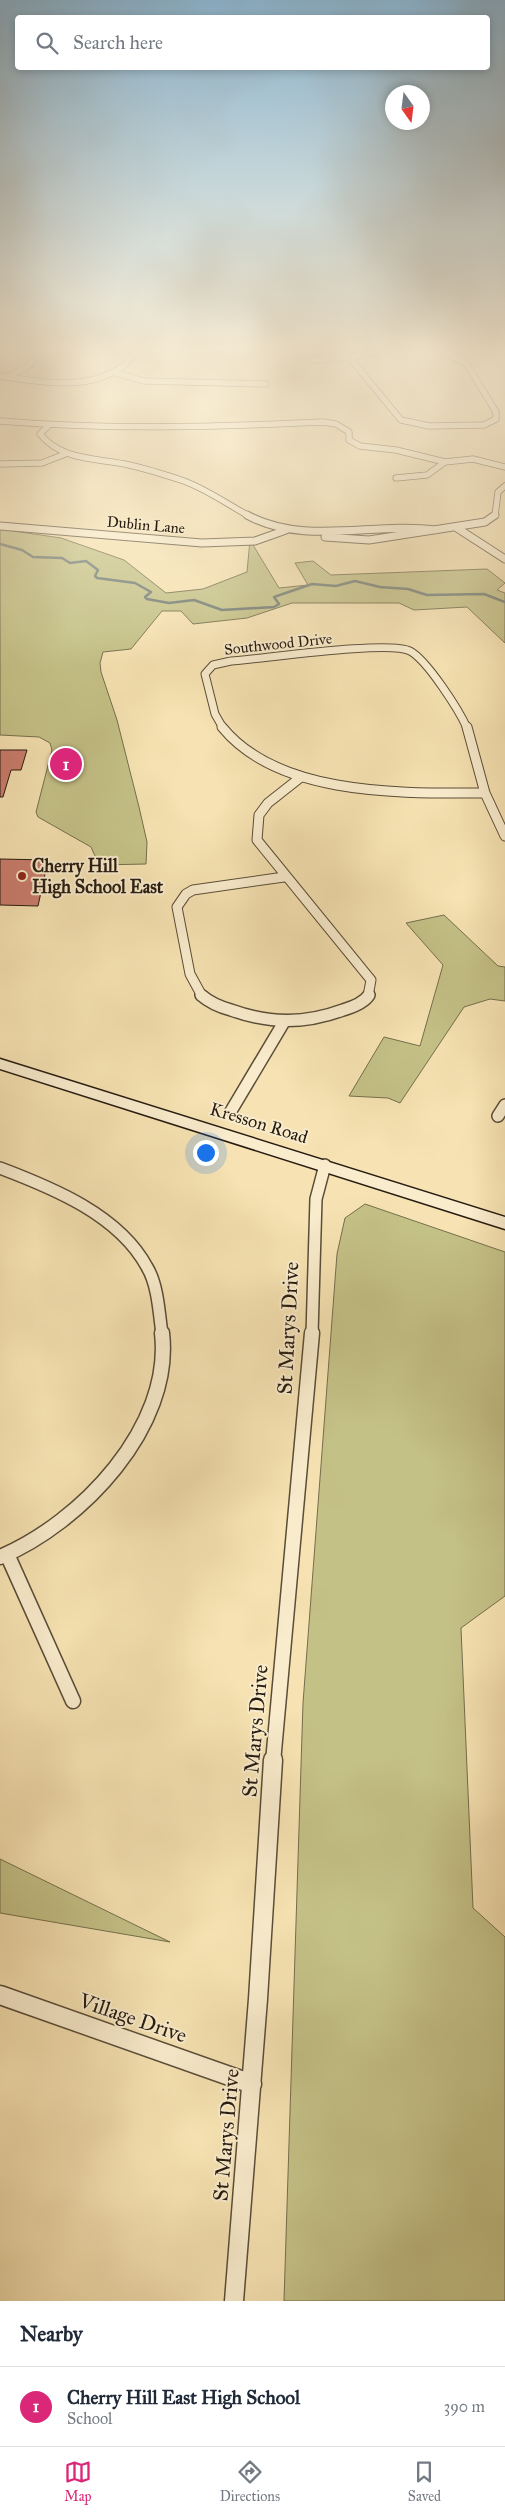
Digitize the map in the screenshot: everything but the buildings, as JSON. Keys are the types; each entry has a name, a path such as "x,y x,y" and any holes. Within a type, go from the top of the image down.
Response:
{"street":[{"path":"0,464 42,462 64,454"},
{"path":"67,454 140,468 197,486 266,525 306,535 369,540 424,533 485,522 495,516 498,492 505,486"},
{"path":"414,454 445,462 473,459 505,467"},
{"path":"396,478 427,475 445,462"},
{"name":"Dublin Lane","path":"0,526 202,543 255,541 290,530"},
{"path":"290,530 356,530 400,526 434,530"},
{"path":"456,528 472,535 490,551 505,559"},
{"name":"Southwood Drive","path":"485,793 394,792 350,789 301,776 250,752 230,736 220,723 205,674 206,670 218,663 244,660 373,648 392,648 410,651 424,662 460,713 469,731 485,793 505,836"},
{"path":"284,877 193,890 186,894 177,907 192,979 199,994 224,1007 284,1022 354,1008 366,999 371,991 371,980 284,877 257,840 256,823 259,815 268,803 301,776"},
{"path":"231,1111 284,1022"},
{"name":"Kresson Road","path":"0,1064 326,1165 505,1223"},
{"path":"498,1116 505,1105"},
{"name":"St Marys Drive","path":"234,2301 252,2084 274,1750 312,1330 316,1199 326,1165"},
{"path":"0,1168 48,1187 78,1203 109,1225 134,1248 148,1268 161,1327 162,1364 148,1414 126,1452 95,1494 57,1524 4,1556 73,1701"},
{"name":"Village Drive","path":"0,1995 252,2084"}],"shaded area":[{"path":"0,529 61,538 124,560 166,593 203,589 247,572 250,540 279,588 308,585 295,563 313,561 331,575 487,569 505,583 497,590 505,593 505,643 467,607 414,610 399,603 292,603 247,618 193,624 181,611 162,611 131,649 103,652 100,663 101,672 117,720 147,842 146,864 99,865 91,847 38,817 36,812 52,750 50,743 39,737 0,735"},
{"path":"444,915 498,966 505,967 505,1001 490,999 464,1007 400,1103 388,1098 349,1096 384,1037 420,1046 443,965 406,923"},
{"path":"365,1204 505,1252 505,1596 461,1628 473,1908 505,1937 505,2301 284,2301 303,1703 337,1254 345,1218"},
{"path":"0,1859 170,1942 0,1913"}],"waterway":[{"path":"0,544 22,550 33,557 62,558 70,563 86,561 98,570 95,576 97,578 135,583 151,592 145,597 147,599 169,603 194,600 222,610 274,607 279,604 274,597 312,584 336,586 355,581 380,587 408,589 427,595 484,594 505,602"}],"place":[{"name":"Cherry Hill East High School","path":"66,764"},
{"name":"Cherry Hill High School East","path":"22,876"}]}
